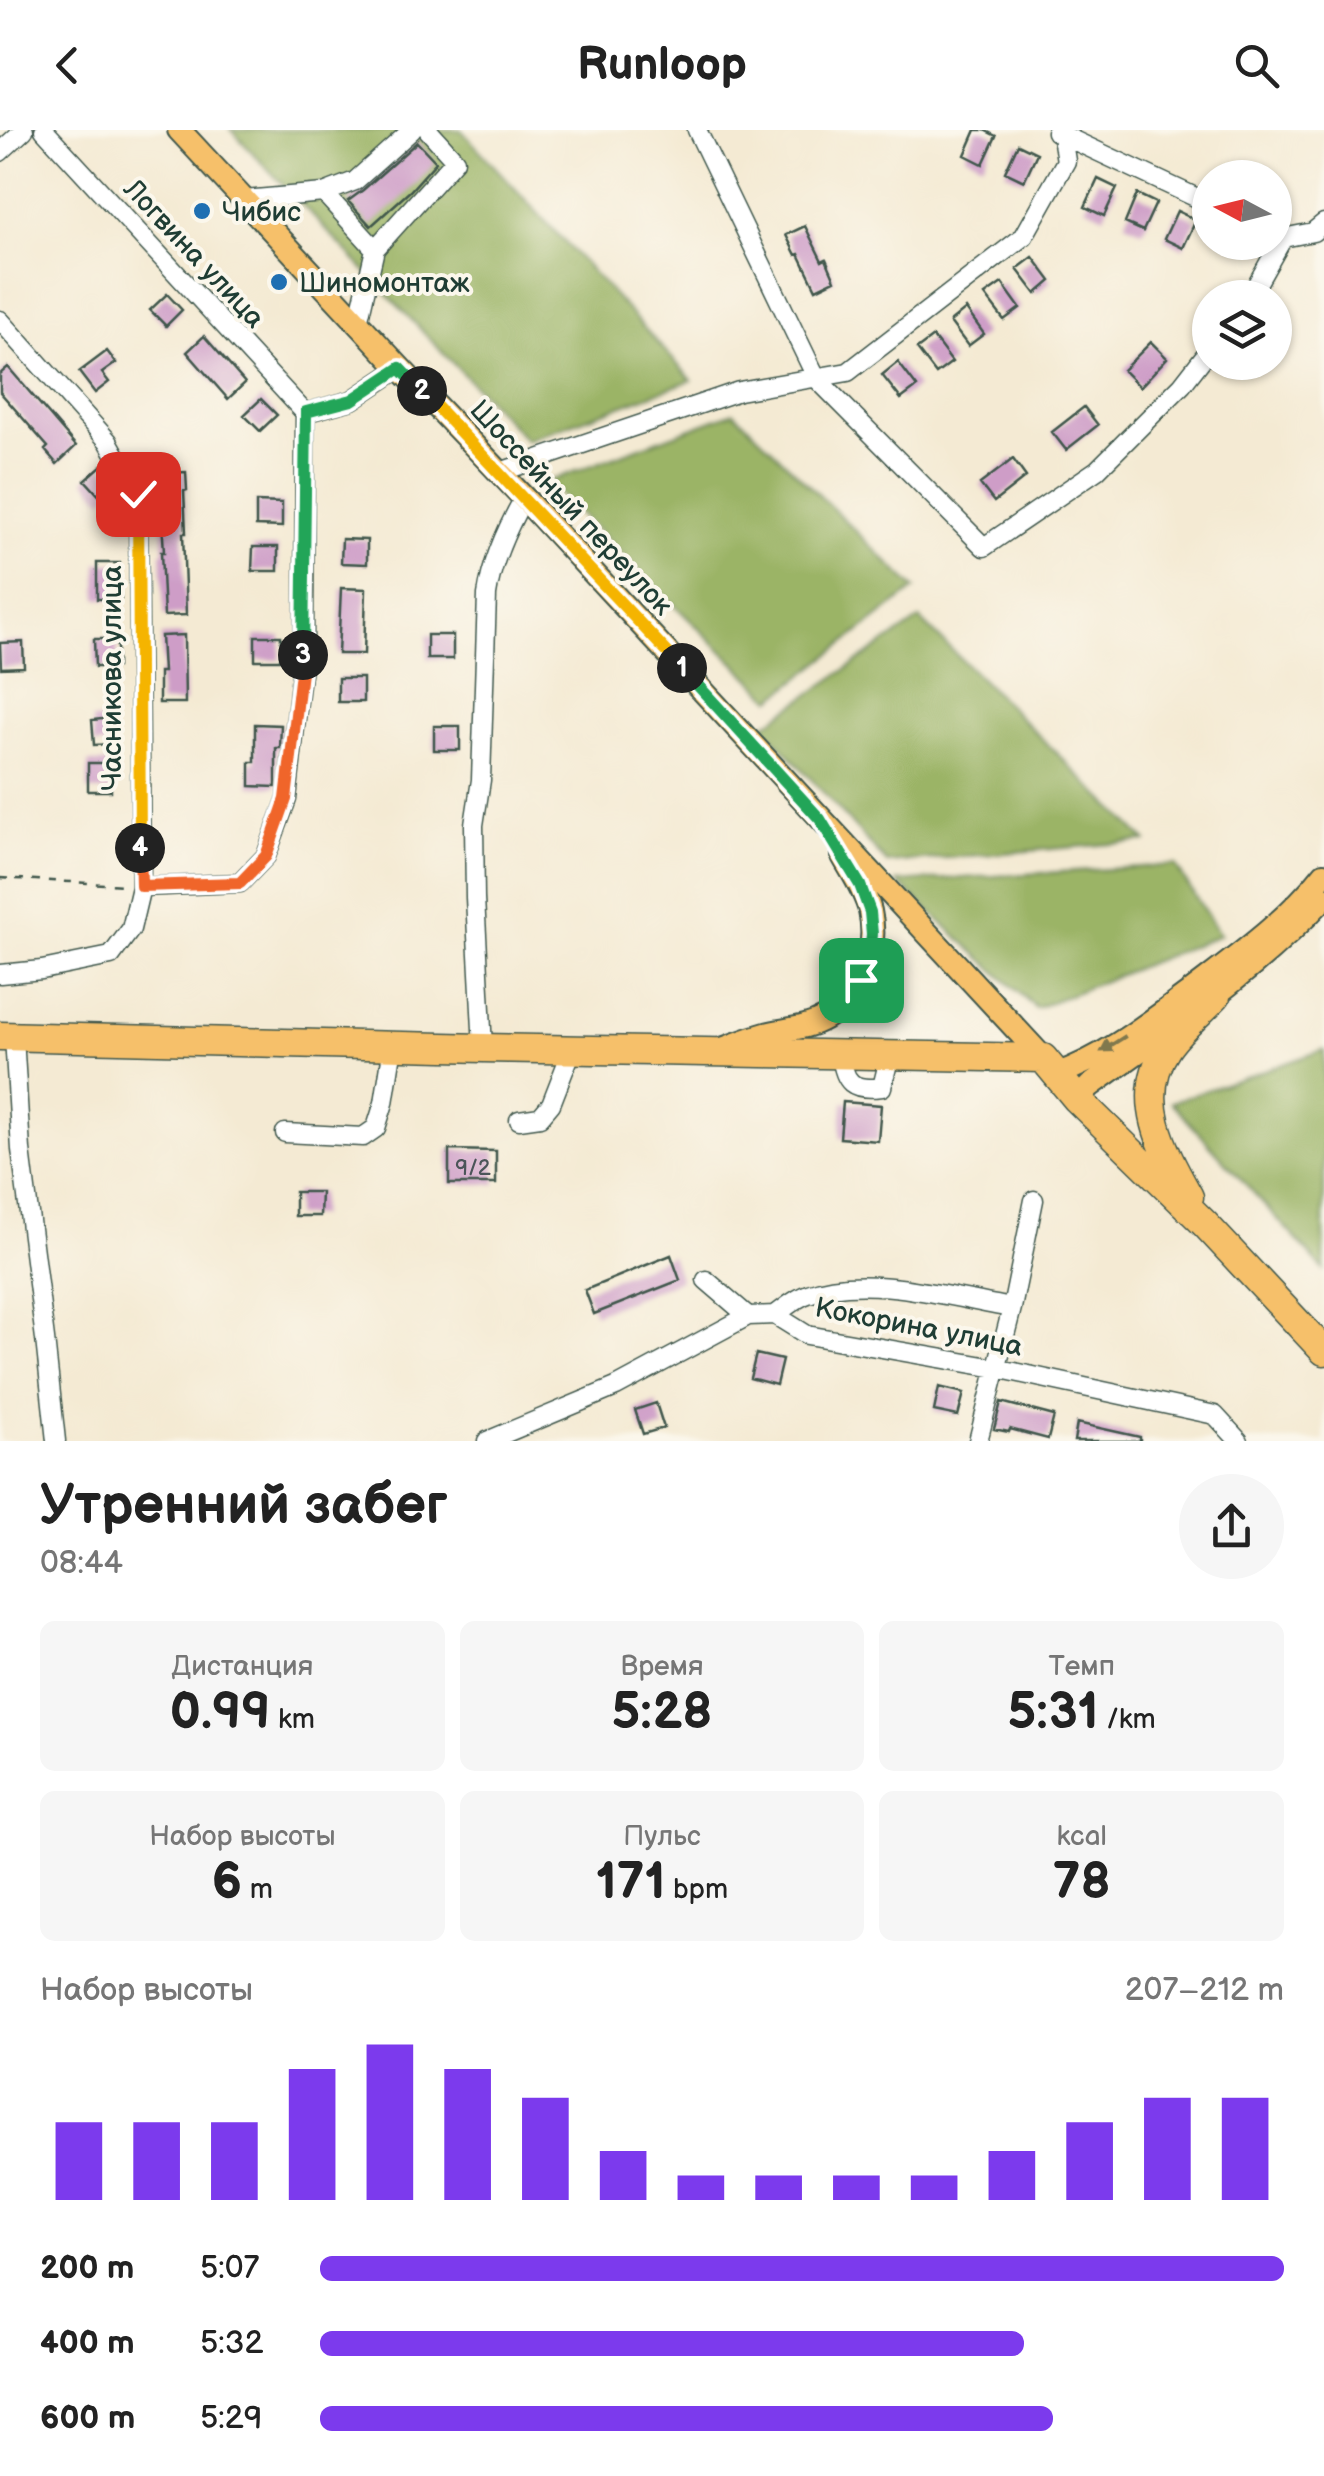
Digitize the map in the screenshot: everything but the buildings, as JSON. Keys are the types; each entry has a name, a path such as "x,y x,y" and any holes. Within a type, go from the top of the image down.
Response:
{"highway":[{"path":"1204,1224 1160,1142 1152,1095 1156,1071 1168,1048 1216,996"},
{"path":"7,1037 890,1055 1049,1066 1324,1351"}],"main road":[{"name":"Шоссейный переулок","path":"179,130 1049,1066"},
{"path":"714,1052 825,1018 848,1000 861,980 870,956 870,912 860,885 820,819"},
{"path":"1049,1066 1077,1067 1156,1018 1248,948 1324,874"},
{"path":"1077,1099 1216,996 1288,936 1324,898"}],"street":[{"path":"0,152 24,130"},
{"name":"Логвина улица","path":"44,130 306,412"},
{"path":"244,200 324,193 355,182 412,130"},
{"path":"358,323 375,249 455,160 428,130"},
{"path":"697,130 817,379 984,547 1097,470 1192,373"},
{"path":"500,472 739,391 848,372 1024,236 1066,162 1058,131"},
{"path":"1058,131 1192,195"},
{"path":"324,193 375,249"},
{"path":"1292,234 1313,232 1324,224"},
{"name":"Часникова улица","path":"0,320 108,442 138,494 141,886 132,929 111,956 0,974"},
{"path":"141,886 240,883 266,856 286,799 304,648 306,412 352,400 400,368"},
{"path":"483,1048 474,825 482,762 487,595 490,574 508,526 524,498"},
{"path":"7,1037 56,1441"},
{"path":"286,1132 363,1137 376,1128 393,1046"},
{"path":"518,1120 540,1117 551,1104 572,1050"},
{"path":"978,1441 1012,1308 1034,1200"},
{"path":"706,1280 748,1316"},
{"path":"774,1315 806,1294 834,1287 883,1285 1012,1308"},
{"name":"Кокорина улица","path":"487,1441 616,1387 748,1316 774,1315 807,1335 996,1368 1214,1415 1239,1441"}],"path":[{"path":"0,878 141,886"}],"green space":[{"path":"231,130 461,130 692,380 526,440"},
{"path":"734,412 915,589 772,699 547,482"},
{"path":"920,619 1146,841 887,863 763,726"},
{"path":"1175,865 1220,935 1036,1008 897,882"},
{"path":"1324,1050 1324,1270 1171,1102"}],"place":[{"name":"Чибис","path":"202,211"},
{"name":"Шиномонтаж","path":"279,282"}],"route":[{"path":"138,494 141,886 240,883 266,856 286,799 304,648 306,412 352,400 400,368 820,819 860,885 870,912 870,956 861,980"}]}
